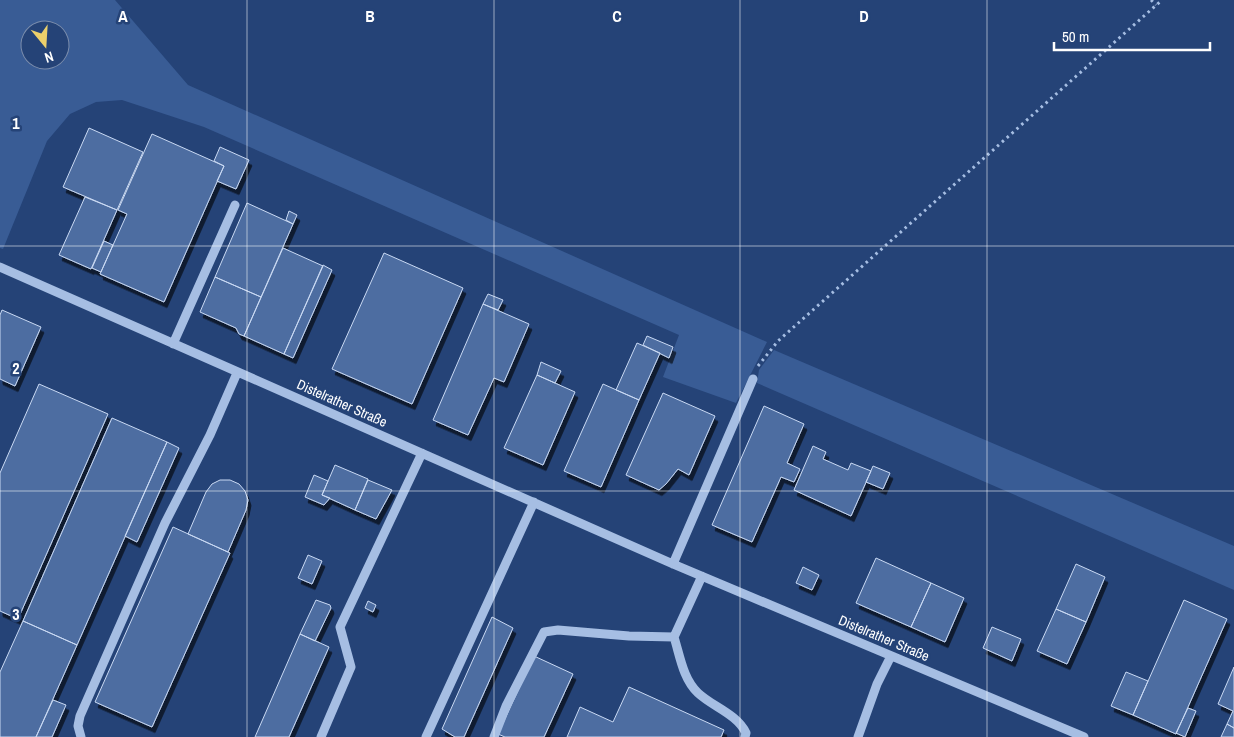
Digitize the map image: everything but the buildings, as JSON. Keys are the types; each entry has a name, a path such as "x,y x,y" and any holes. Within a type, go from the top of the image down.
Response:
{"street":[{"path":"173,344 235,205"},
{"name":"Distelrather Straße","path":"0,268 673,564 1084,737"},
{"path":"81,737 78,726 80,716 165,523 210,435 237,373"},
{"path":"673,564 753,379"},
{"path":"321,737 351,667 340,627 422,453"},
{"path":"426,737 534,502"},
{"path":"702,576 674,637 685,674 691,685 698,693 739,722 746,733 745,737"},
{"path":"494,737 506,706 544,632 558,630 630,636 674,637"},
{"path":"858,737 876,684 891,656"}],"path":[{"path":"1151,0 1156,5"},
{"path":"753,379 758,364 778,341 1162,0"}],"shaded area":[{"path":"0,0 115,0 188,85 767,342 736,403 663,377 679,335 204,127 122,100 96,102 70,114 47,141 3,249 0,248"},
{"path":"774,350 1234,546 1234,590 757,383 759,370"}]}
